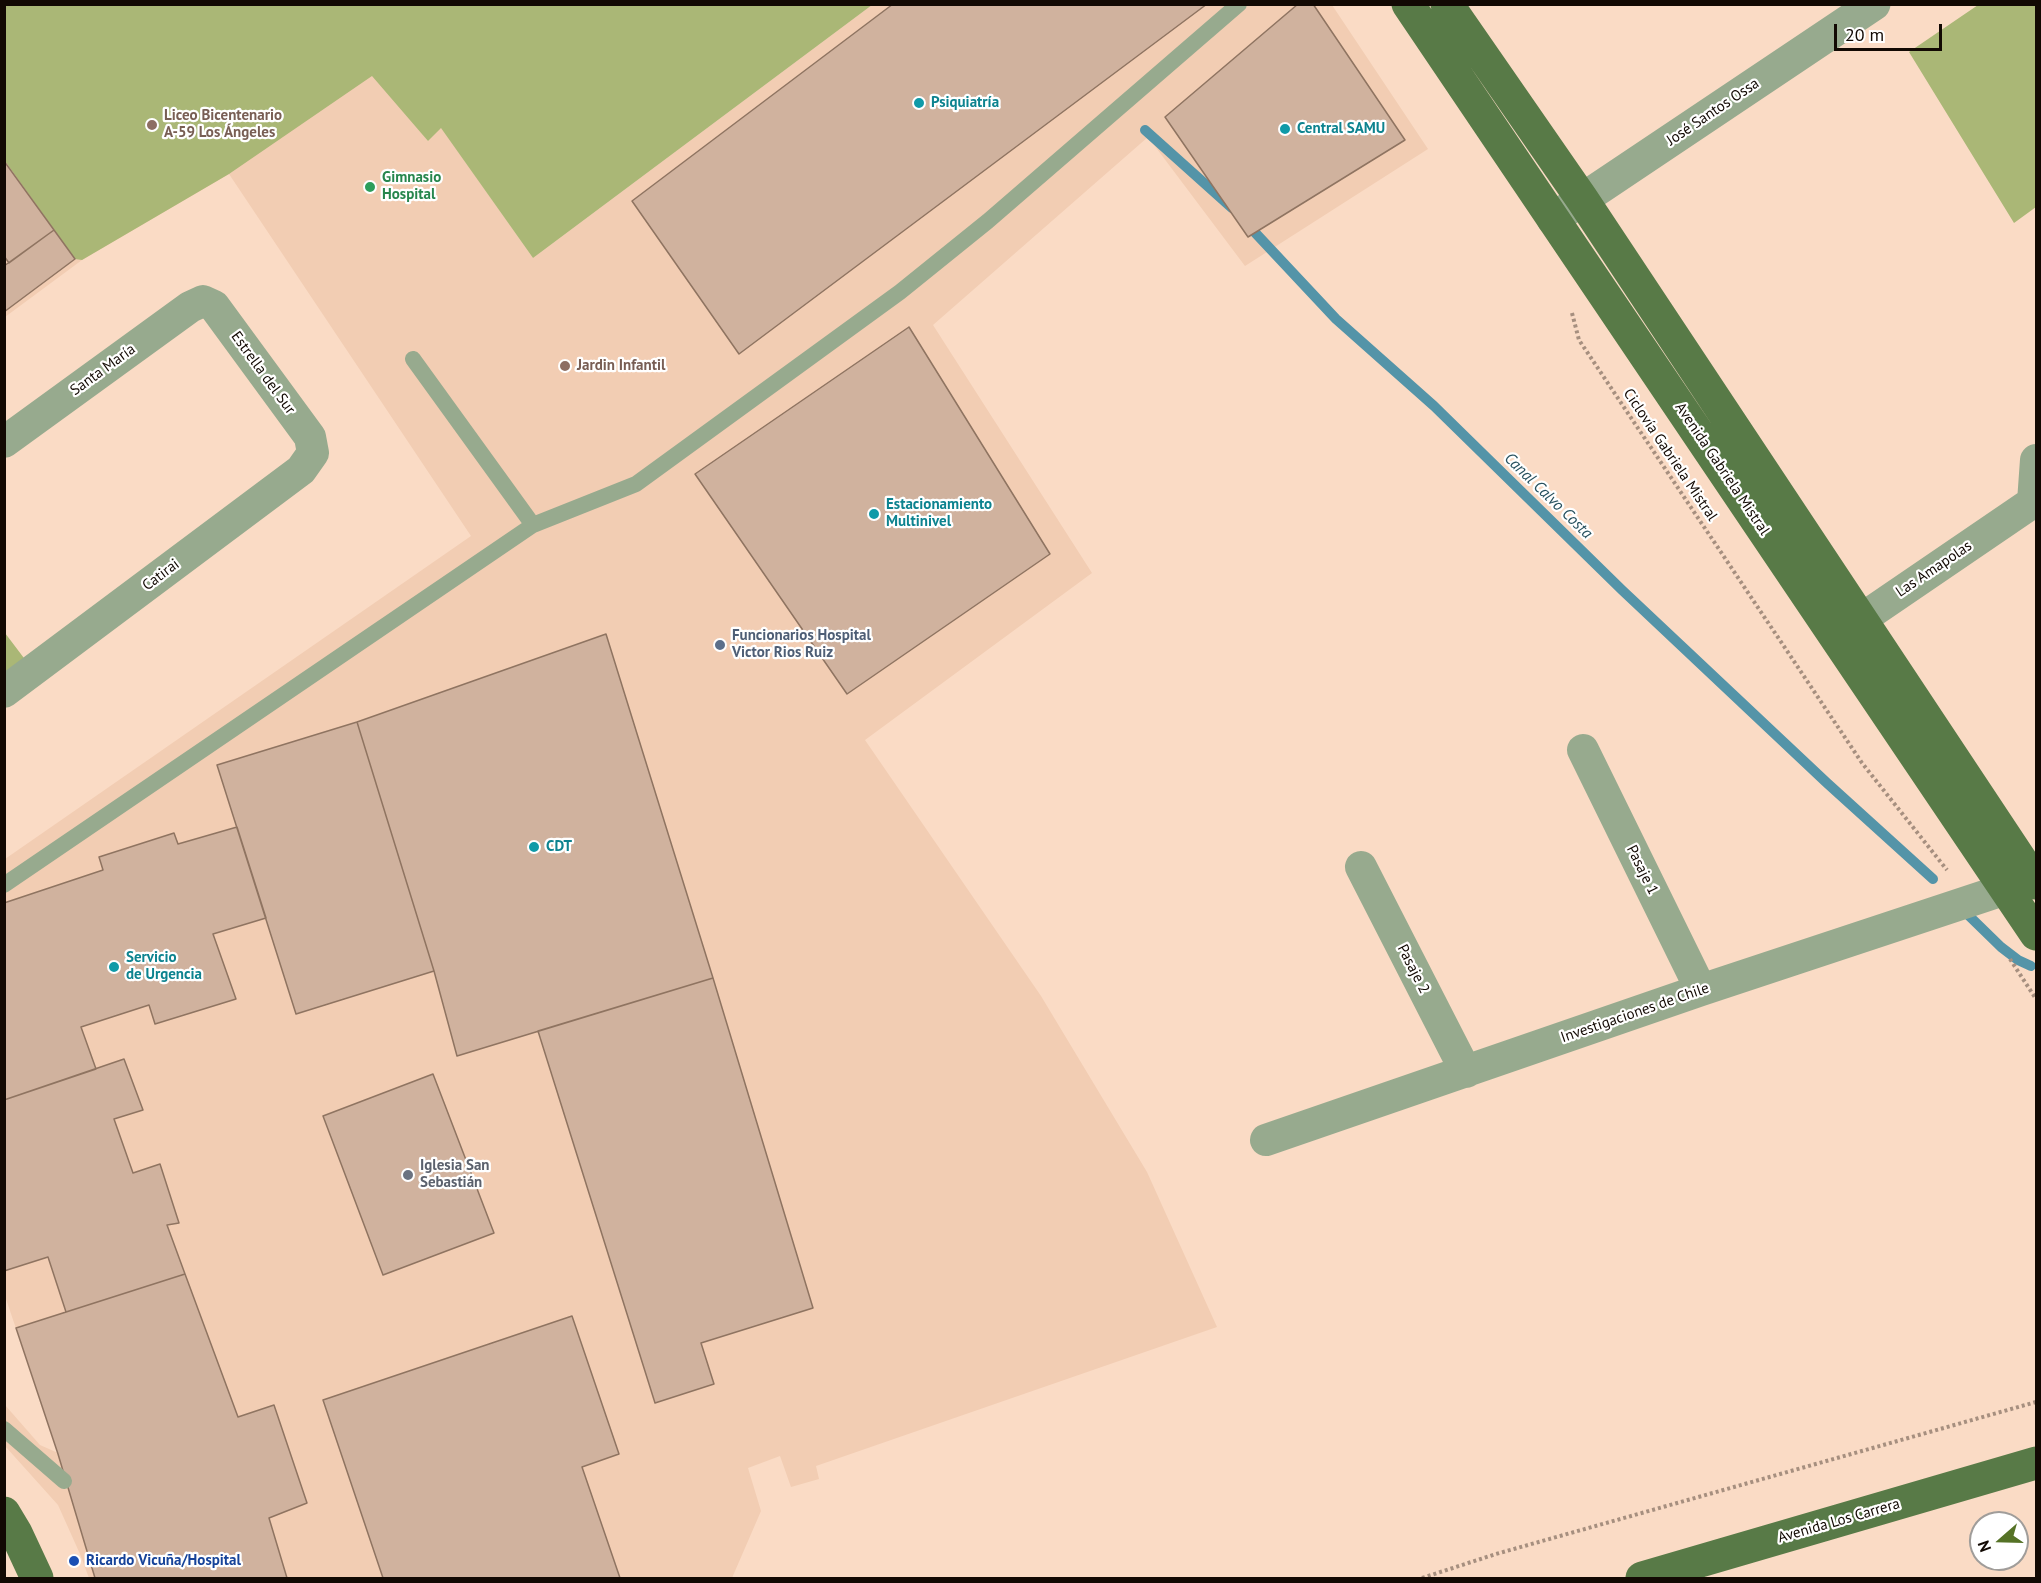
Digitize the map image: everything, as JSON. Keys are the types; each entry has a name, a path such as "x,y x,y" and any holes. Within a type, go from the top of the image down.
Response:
{"main road":[{"name":"Avenida Gabriela Mistral","path":"1408,4 1553,219 1848,628 2021,886 2037,934"},
{"name":"Avenida Gabriela Mistral","path":"1447,4 1582,199 1848,628"},
{"name":"Avenida Los Carrera","path":"1642,1578 2037,1463"},
{"path":"4,1513 37,1578"}],"street":[{"name":"José Santos Ossa","path":"1553,219 1874,4"},
{"name":"Santa María","path":"4,442 190,307 203,301"},
{"name":"Estrella del Sur","path":"203,301 214,306 310,437 313,453"},
{"name":"Catirai","path":"4,692 301,470 313,453"},
{"name":"Las Amapolas","path":"1848,628 2035,502 2037,460"},
{"name":"Pasaje 1","path":"1583,750 1701,990"},
{"name":"Pasaje 2","path":"1361,867 1466,1072"},
{"name":"Investigaciones de Chile","path":"1266,1140 1701,990 2021,886"}],"lane":[{"path":"4,885 533,525 636,484 900,292 988,221 1239,4"},
{"path":"413,359 533,525"},
{"path":"4,1429 64,1481"}],"path":[{"name":"Ciclovía Gabriela Mistral","path":"1570,308 1579,340 1856,754 1970,901"},
{"path":"1422,1578 1496,1554 2037,1402"}],"shaded area":[{"path":"5,5 323,5 428,141 441,127 533,258 872,5 1332,5 1428,149 1245,266 1148,137 933,325 1092,573 865,740 1041,996 1147,1172 1217,1327 816,1466 819,1479 791,1487 780,1456 748,1468 761,1511 732,1578 89,1578 58,1505 5,1446 5,1405 40,1445 58,1453 5,1296 5,859 471,536 229,174 82,260 5,317"}],"green space":[{"path":"4,5 872,5 533,258 441,128 428,141 372,76 229,174 82,260 75,259 5,161"},
{"path":"1978,5 2036,5 2036,207 2014,223 1909,52"},
{"path":"5,633 33,670 5,692"}],"building":[{"name":"Psiquiatría","path":"893,4 1207,4 739,354 632,201"},
{"name":"Central SAMU","path":"1298,4 1313,4 1405,140 1248,237 1165,117"},
{"path":"4,161 54,230 9,263 4,256"},
{"path":"54,230 75,259 4,312 4,266"},
{"name":"Estacionamiento Multinivel","path":"909,327 1050,554 847,694 695,474"},
{"name":"CDT","path":"606,634 713,978 457,1056 434,971 357,722"},
{"path":"357,722 434,971 296,1014 217,765"},
{"name":"Servicio de Urgencia","path":"237,827 266,918 213,934 236,999 155,1024 149,1005 81,1027 96,1069 4,1100 4,903 103,870 99,857 174,833 178,844"},
{"path":"713,978 813,1308 701,1343 714,1384 655,1403 538,1031"},
{"path":"124,1059 143,1110 114,1119 133,1173 160,1164 179,1223 167,1225 185,1274 66,1312 48,1257 4,1271 4,1100"},
{"name":"Iglesia San Sebastián","path":"433,1074 494,1233 383,1275 323,1116"},
{"path":"185,1274 238,1417 274,1405 307,1503 269,1518 287,1578 95,1578 58,1454 16,1328"},
{"path":"572,1316 619,1454 582,1467 620,1578 383,1578 323,1400"}],"waterway":[{"name":"Canal Calvo Costa","path":"1145,130 1232,208"},
{"name":"Canal Calvo Costa","path":"1247,224 1336,319 1434,406 1622,590 1827,783 1933,879"},
{"name":"Canal Calvo Costa","path":"1962,909 2001,947 2018,960 2031,966"}],"place":[{"name":"Psiquiatría","path":"919,103"},
{"name":"Liceo Bicentenario A-59 Los Ángeles","path":"152,125"},
{"name":"Central SAMU","path":"1285,129"},
{"name":"Gimnasio Hospital","path":"370,187"},
{"name":"Jardin Infantil","path":"565,366"},
{"name":"Estacionamiento Multinivel","path":"874,514"},
{"name":"Funcionarios Hospital Victor Rios Ruiz","path":"720,645"},
{"name":"CDT","path":"534,847"},
{"name":"Servicio de Urgencia","path":"114,967"},
{"name":"Iglesia San Sebastián","path":"408,1175"},
{"name":"Ricardo Vicuña/Hospital","path":"74,1561"}]}
